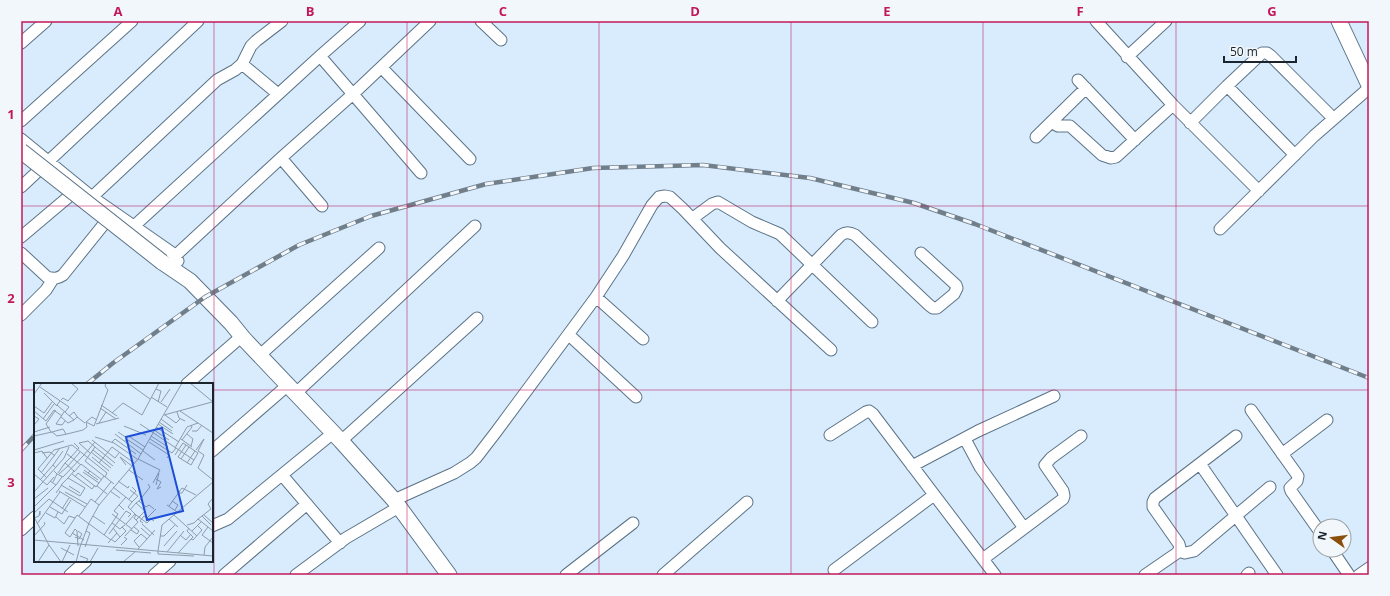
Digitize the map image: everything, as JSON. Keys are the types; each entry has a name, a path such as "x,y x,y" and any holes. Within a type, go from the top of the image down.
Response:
{"main road":[{"path":"1339,21 1369,86"},
{"path":"21,152 168,259 176,271 190,281 231,323 396,503 449,575"}],"street":[{"path":"21,43 46,21"},
{"path":"21,121 132,21"},
{"path":"21,187 198,21"},
{"path":"92,197 217,80 236,70 242,64 251,46 282,21"},
{"path":"133,227 360,21"},
{"path":"21,139 79,187 133,227 168,259 382,68 430,21"},
{"path":"480,21 501,40"},
{"path":"1096,21 1127,57 1190,123 1259,191"},
{"path":"1127,57 1166,21"},
{"path":"1190,123 1226,86 1262,53 1267,54 1333,118"},
{"path":"320,56 421,173"},
{"path":"242,64 278,94"},
{"path":"382,68 470,159"},
{"path":"1078,80 1135,140"},
{"path":"1226,86 1295,155"},
{"path":"1220,229 1333,118 1369,86"},
{"path":"1036,137 1086,88"},
{"path":"1051,122 1058,126 1070,126 1102,154 1111,158 1116,157 1173,105"},
{"path":"280,158 322,206"},
{"path":"21,236 79,187"},
{"path":"296,575 396,503 470,463 496,432 569,335 623,256 656,199 660,197 670,197 693,218 720,248 831,350"},
{"path":"693,218 712,204 718,202 752,222 780,234 872,322"},
{"path":"21,253 47,277 58,279 63,275 113,213"},
{"path":"213,450 292,389 475,226"},
{"path":"777,301 841,235 845,232 850,232 890,267 929,305 933,308 937,308 954,294 957,288 956,285 921,253"},
{"path":"260,355 379,248"},
{"path":"21,315 46,290 53,279"},
{"path":"596,297 643,339"},
{"path":"213,526 228,519 282,475 337,437 477,318"},
{"path":"569,335 636,397"},
{"path":"188,383 242,336"},
{"path":"912,466 965,438 1054,396"},
{"path":"1250,410 1299,479 1290,488 1312,521"},
{"path":"830,435 866,412 871,412 995,575"},
{"path":"1282,454 1327,420"},
{"path":"983,559 1063,499 1063,491 1045,465 1051,458 1081,436"},
{"path":"1179,551 1178,544 1153,507 1153,502 1155,498 1236,436"},
{"path":"965,438 980,467 1024,528"},
{"path":"1200,464 1277,575"},
{"path":"282,475 340,543"},
{"path":"1179,551 1184,553 1194,551 1270,487"},
{"path":"834,570 934,495"},
{"path":"663,575 747,502"},
{"path":"224,575 307,504"},
{"path":"21,530 34,518"},
{"path":"566,575 633,523"},
{"path":"1145,575 1179,551"},
{"path":"1337,558 1349,575"},
{"path":"70,575 85,562"},
{"path":"154,575 169,562"},
{"path":"1359,575 1369,568"}],"railway":[{"path":"88,383 113,363 205,297 299,245 371,216 486,184 593,168 703,165 810,178 914,203 975,224 1369,378"},
{"path":"21,450 34,436"}]}
